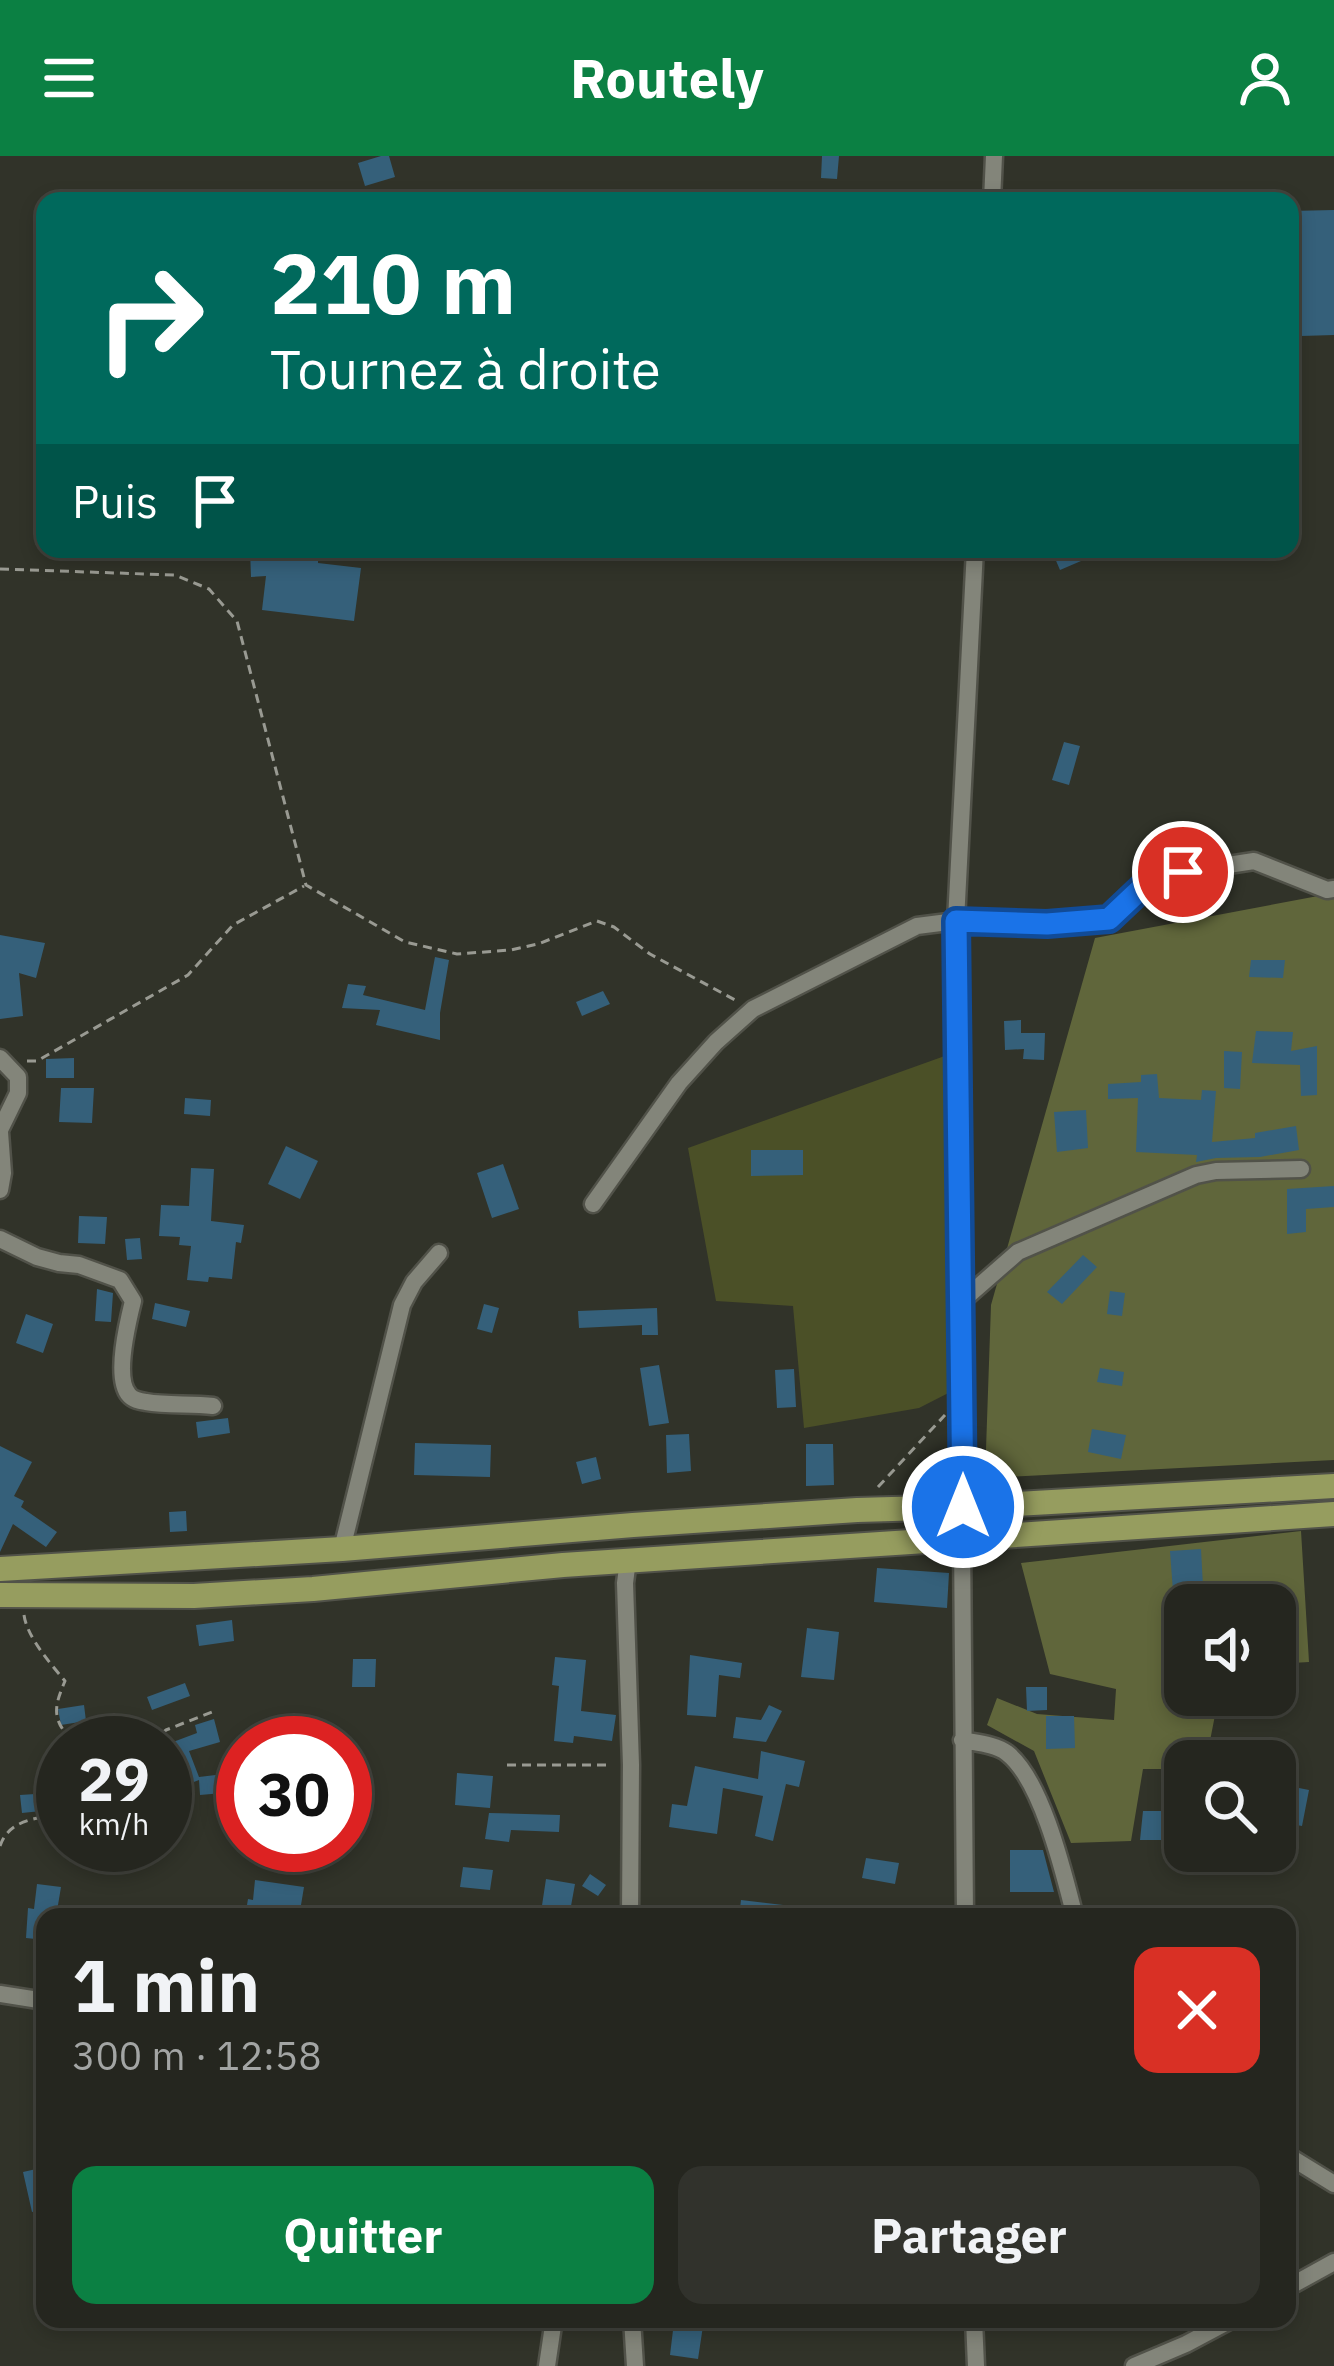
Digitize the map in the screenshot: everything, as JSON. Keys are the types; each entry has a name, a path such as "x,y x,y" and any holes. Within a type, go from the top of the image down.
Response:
{"main road":[{"path":"0,1569 857,1510 1334,1486"},
{"path":"12,1595 194,1596 289,1591 628,1560 1334,1514"}],"street":[{"path":"992,192 994,156"},
{"path":"963,1507 956,921 975,558"},
{"path":"593,1204 679,1083 753,1009 917,926 1109,919 1146,884 1183,872 1254,861 1334,889"},
{"path":"0,1190 0,1131 18,1094 18,1077 3,1059"},
{"path":"962,1301 1018,1252 1196,1175 1301,1169"},
{"path":"0,1239 38,1256 79,1264 121,1280 133,1301 124,1333 124,1381 126,1393 134,1400 213,1406"},
{"path":"342,1549 402,1305 413,1282 439,1253"},
{"path":"962,1537 965,1908"},
{"path":"628,1560 630,1908"},
{"path":"962,1740 1003,1749 1022,1768 1058,1850 1073,1908"},
{"path":"0,1994 36,2000"},
{"path":"1296,2161 1334,2184"},
{"path":"1296,2283 1334,2262"},
{"path":"547,2366 553,2328"},
{"path":"633,2328 635,2366"},
{"path":"974,2328 976,2366"},
{"path":"1134,2366 1216,2328"}],"path":[{"path":"0,569 175,575 208,589 237,621 306,885 405,942 458,954 538,944 597,921 753,1009"},
{"path":"3,1059 37,1061 134,1007 188,975 233,925 306,885"},
{"path":"857,1510 963,1395"},
{"path":"12,1595 26,1631 65,1681 55,1706 58,1716"},
{"path":"192,1720 217,1710"},
{"path":"507,1765 631,1766"},
{"path":"0,1846 19,1822 36,1819"}],"green space":[{"path":"1334,893 1334,1460 985,1478 991,1305 1095,938"},
{"path":"967,1048 966,1384 919,1408 804,1428 793,1306 716,1301 688,1148"},
{"path":"1301,1531 1309,1662 1296,1663 1296,1584 1164,1584 1164,1716 1215,1716 1210,1740 1164,1740 1164,1769 1143,1769 1131,1841 1071,1843 1034,1751 987,1725 997,1698 1037,1714 1114,1720 1116,1689 1050,1674 1021,1563"}],"building":[{"path":"389,156 395,177 365,186 358,163"},
{"path":"822,156 839,156 837,179 821,178"},
{"path":"1334,210 1334,335 1301,336 1299,211"},
{"path":"250,558 318,558 318,563 361,568 354,621 262,610 266,576 251,577"},
{"path":"1055,558 1088,558 1060,570"},
{"path":"1064,742 1080,746 1069,785 1052,780"},
{"path":"0,935 45,943 36,978 19,973 23,1016 0,1019"},
{"path":"435,957 449,960 440,1040 376,1025 380,1010 342,1008 348,984 366,986 363,995 425,1010"},
{"path":"1251,960 1285,960 1283,978 1249,977"},
{"path":"603,991 610,1004 582,1016 576,1002"},
{"path":"1021,1020 1021,1033 1045,1033 1044,1060 1023,1059 1024,1049 1005,1050 1004,1021"},
{"path":"1256,1031 1293,1032 1291,1051 1317,1046 1317,1095 1301,1096 1300,1065 1252,1063"},
{"path":"1224,1051 1242,1052 1240,1089 1224,1088"},
{"path":"74,1058 74,1078 46,1078 46,1059"},
{"path":"1157,1074 1159,1098 1201,1100 1202,1090 1216,1091 1212,1142 1255,1138 1255,1133 1296,1126 1299,1150 1196,1162 1197,1155 1136,1152 1138,1098 1108,1099 1108,1084 1141,1082 1141,1075"},
{"path":"61,1088 94,1088 92,1123 59,1122"},
{"path":"185,1098 211,1100 210,1116 184,1114"},
{"path":"1086,1110 1088,1148 1057,1152 1054,1112"},
{"path":"286,1146 318,1161 300,1199 268,1184"},
{"path":"751,1150 803,1150 803,1175 751,1176"},
{"path":"503,1164 519,1209 492,1218 477,1173"},
{"path":"191,1168 214,1169 211,1221 244,1225 241,1243 236,1242 232,1279 187,1280 191,1246 179,1245 180,1237 159,1236 161,1205 189,1206"},
{"path":"1334,1186 1334,1207 1306,1209 1306,1232 1287,1234 1287,1189"},
{"path":"79,1216 107,1217 105,1244 78,1243"},
{"path":"140,1238 142,1259 127,1260 125,1239"},
{"path":"1083,1255 1097,1267 1062,1304 1047,1292"},
{"path":"97,1289 113,1293 111,1322 95,1321"},
{"path":"1110,1291 1125,1293 1122,1316 1107,1314"},
{"path":"155,1303 190,1311 186,1327 152,1319"},
{"path":"484,1304 499,1308 492,1333 477,1329"},
{"path":"657,1308 658,1335 642,1335 642,1325 579,1328 578,1311"},
{"path":"26,1314 53,1324 43,1353 16,1343"},
{"path":"659,1365 669,1423 649,1426 640,1368"},
{"path":"1100,1368 1124,1372 1122,1386 1097,1382"},
{"path":"794,1369 796,1407 777,1408 775,1370"},
{"path":"228,1418 230,1433 198,1438 196,1422"},
{"path":"1092,1429 1126,1435 1121,1459 1088,1452"},
{"path":"689,1434 691,1471 667,1473 666,1435"},
{"path":"415,1443 491,1445 490,1477 414,1475"},
{"path":"806,1444 833,1444 834,1485 806,1486"},
{"path":"0,1446 32,1462 14,1496 24,1501 21,1507 57,1532 46,1547 13,1524 0,1552"},
{"path":"596,1457 601,1479 582,1484 576,1462"},
{"path":"186,1511 187,1531 170,1532 169,1512"},
{"path":"1201,1549 1203,1584 1172,1584 1170,1551"},
{"path":"877,1568 949,1573 947,1608 874,1602"},
{"path":"232,1620 234,1641 199,1646 196,1625"},
{"path":"807,1628 839,1632 834,1680 801,1677"},
{"path":"690,1655 742,1663 740,1678 719,1675 716,1717 687,1715"},
{"path":"555,1657 586,1660 581,1711 616,1715 612,1741 574,1736 573,1743 554,1741 559,1686 552,1685"},
{"path":"353,1659 376,1659 375,1687 352,1687"},
{"path":"185,1683 190,1696 152,1710 147,1697"},
{"path":"1026,1687 1047,1687 1047,1710 1027,1711"},
{"path":"84,1705 85,1716 59,1716 58,1709"},
{"path":"769,1705 782,1711 766,1742 733,1738 736,1717 761,1720"},
{"path":"1046,1716 1074,1716 1075,1748 1046,1749"},
{"path":"214,1719 216,1743 192,1750 195,1725"},
{"path":"761,1751 805,1761 799,1787 786,1784 773,1841 755,1836 763,1796 723,1788 717,1834 669,1827 672,1804 687,1806 695,1766 758,1779"},
{"path":"192,1759 199,1777 216,1775 216,1794 200,1795 199,1780 192,1783"},
{"path":"457,1773 493,1776 490,1808 455,1805"},
{"path":"1296,1787 1309,1790 1302,1826 1296,1825"},
{"path":"36,1794 36,1812 22,1813 20,1795"},
{"path":"1143,1811 1164,1811 1164,1840 1140,1840"},
{"path":"489,1813 560,1815 559,1832 511,1830 509,1842 485,1839"},
{"path":"1010,1850 1043,1850 1054,1892 1010,1892"},
{"path":"866,1858 899,1863 895,1884 862,1878"},
{"path":"463,1867 493,1870 490,1890 460,1887"},
{"path":"590,1874 606,1885 598,1896 582,1886"},
{"path":"546,1879 575,1884 571,1908 542,1908"},
{"path":"255,1880 304,1887 300,1908 246,1908 248,1899 253,1900"},
{"path":"37,1884 61,1887 58,1908 36,1908 36,1939 26,1938 28,1908 34,1909"},
{"path":"741,1900 800,1907 800,1908 740,1908"},
{"path":"36,2169 36,2211 32,2212 23,2172"},
{"path":"673,2328 703,2328 698,2359 670,2355"}],"route":[{"path":"963,1507 956,921 1047,924 1109,919 1146,884 1183,872"}]}
